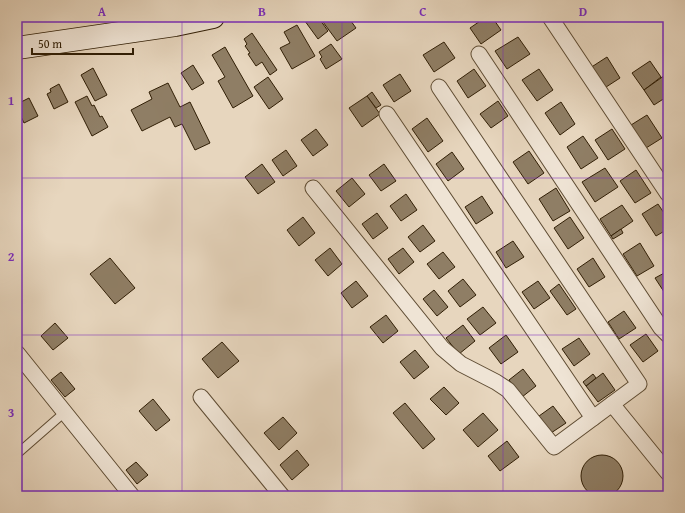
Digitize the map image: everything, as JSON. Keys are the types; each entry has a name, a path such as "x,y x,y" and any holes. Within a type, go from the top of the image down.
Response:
{"street":[{"path":"17,48 175,25 213,17"},
{"path":"550,17 668,194"},
{"path":"479,54 657,322 668,335"},
{"path":"313,188 442,348 461,364 508,390 554,447 639,384 439,87"},
{"path":"387,114 593,418"},
{"path":"17,353 132,496"},
{"path":"201,397 282,496"},
{"path":"612,404 668,472"}],"lane":[{"path":"17,454 65,412"}],"building":[{"path":"302,17 318,17 328,31 318,39"},
{"path":"330,17 348,17 356,28 337,41 323,22"},
{"path":"486,17 492,17 501,30 481,44 470,28"},
{"path":"297,25 315,56 292,69 280,48 290,43 284,32"},
{"path":"252,33 277,70 270,75 262,62 256,66 248,54 250,53 245,46 247,44 244,39"},
{"path":"518,37 530,54 507,69 495,51"},
{"path":"444,42 455,58 434,72 423,55"},
{"path":"331,44 342,59 326,69 320,59 322,57 319,52"},
{"path":"225,47 253,96 233,108 218,81 225,77 212,55"},
{"path":"607,57 620,78 603,89 590,68"},
{"path":"650,61 661,77 644,90 632,73"},
{"path":"193,65 204,83 192,90 181,73"},
{"path":"93,68 107,95 95,101 81,75"},
{"path":"474,69 486,86 468,98 457,81"},
{"path":"539,69 553,90 537,101 522,80"},
{"path":"668,73 668,96 654,105 644,90"},
{"path":"400,74 411,91 394,102 383,85"},
{"path":"268,77 283,99 269,109 254,87"},
{"path":"168,83 180,107 190,102 210,143 195,150 182,124 175,127 170,117 142,131 131,110 152,99 149,92"},
{"path":"59,84 68,102 54,109 47,94 51,92 50,89"},
{"path":"372,92 381,105 376,108 367,96"},
{"path":"87,96 92,106 94,105 100,117 102,116 108,127 92,136 75,102"},
{"path":"367,96 380,114 362,127 349,108"},
{"path":"29,98 38,116 24,123 17,108 17,104"},
{"path":"498,101 508,116 491,128 480,114"},
{"path":"561,102 575,124 560,135 545,113"},
{"path":"647,115 662,138 646,148 631,125"},
{"path":"427,118 443,141 428,152 412,129"},
{"path":"316,129 328,145 313,156 301,140"},
{"path":"612,129 625,149 608,160 595,140"},
{"path":"583,136 598,158 581,169 567,147"},
{"path":"286,150 297,166 283,176 272,160"},
{"path":"529,151 544,173 528,184 513,162"},
{"path":"452,152 464,169 448,181 436,164"},
{"path":"262,164 275,182 258,194 245,177"},
{"path":"384,164 396,181 381,191 369,175"},
{"path":"605,168 618,187 595,202 582,182"},
{"path":"636,170 651,193 635,203 620,181"},
{"path":"352,178 365,194 349,207 336,191"},
{"path":"556,188 570,211 553,221 539,199"},
{"path":"406,194 417,210 401,221 390,206"},
{"path":"482,196 493,213 476,224 465,207"},
{"path":"658,204 668,219 668,229 656,236 642,214"},
{"path":"622,205 633,221 611,236 600,219"},
{"path":"377,213 388,228 373,239 362,224"},
{"path":"303,217 315,233 299,246 287,230"},
{"path":"570,217 584,238 568,249 554,228"},
{"path":"423,225 435,241 420,252 408,237"},
{"path":"621,229 623,233 613,239 611,236"},
{"path":"513,241 524,257 506,268 496,252"},
{"path":"640,243 654,266 637,276 623,254"},
{"path":"330,248 342,264 328,276 315,260"},
{"path":"403,248 414,262 399,274 388,259"},
{"path":"443,252 455,267 439,279 427,264"},
{"path":"110,258 135,288 115,304 90,274"},
{"path":"593,258 605,277 589,287 577,269"},
{"path":"668,271 668,298 655,278"},
{"path":"463,279 476,295 460,307 448,291"},
{"path":"356,281 368,296 352,308 341,293"},
{"path":"538,281 550,298 534,309 522,292"},
{"path":"559,284 576,309 567,315 550,291"},
{"path":"434,290 448,307 437,316 423,299"},
{"path":"483,307 496,323 480,335 467,319"},
{"path":"624,311 636,328 619,339 608,322"},
{"path":"386,315 398,331 383,343 370,327"},
{"path":"55,323 68,338 53,350 41,336"},
{"path":"463,325 475,341 459,354 446,338"},
{"path":"646,334 658,351 643,362 630,345"},
{"path":"506,335 518,352 501,364 489,348"},
{"path":"579,338 590,354 574,366 562,349"},
{"path":"222,342 239,361 218,378 202,359"},
{"path":"415,350 429,367 414,379 400,362"},
{"path":"523,369 536,386 522,397 509,380"},
{"path":"61,372 75,389 65,397 51,380"},
{"path":"603,373 615,390 598,402 586,386"},
{"path":"593,374 596,378 586,386 583,382"},
{"path":"444,387 459,403 446,415 430,399"},
{"path":"153,399 170,420 156,431 139,411"},
{"path":"405,403 435,439 423,449 393,413"},
{"path":"553,406 566,423 551,433 539,416"},
{"path":"483,413 498,430 478,447 463,430"},
{"path":"283,417 297,433 279,450 264,433"},
{"path":"507,441 519,457 500,471 488,456"},
{"path":"297,450 309,465 292,480 280,465"},
{"path":"598,455 606,455 614,458 620,464 623,476 620,488 614,494 606,497 598,497 590,494 584,488 581,480 581,472 584,464 590,458"},
{"path":"136,462 148,475 137,484 126,470"}]}
